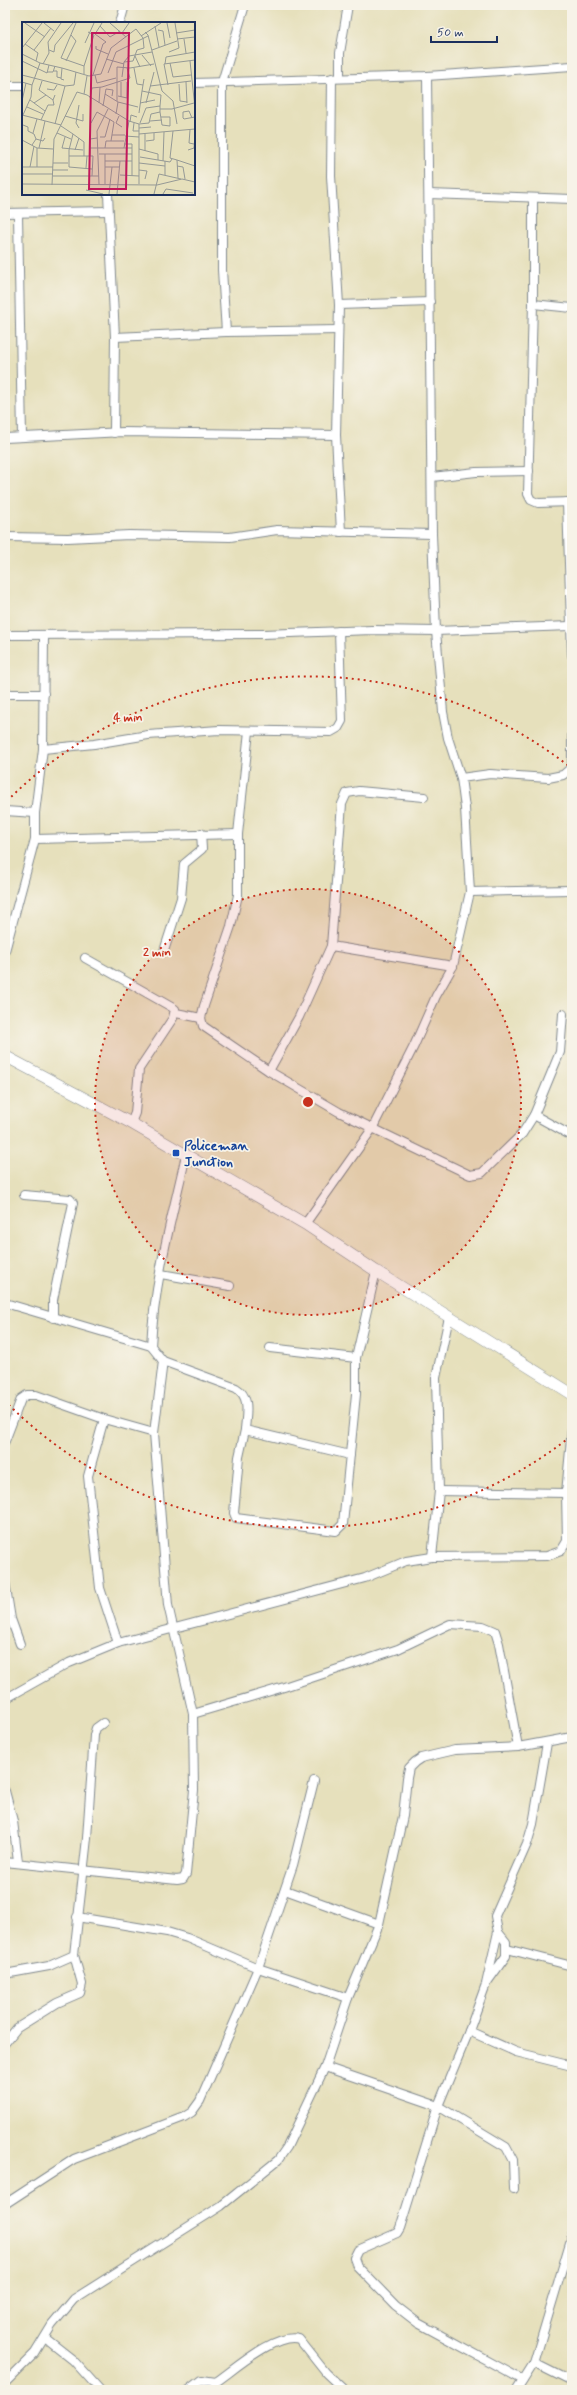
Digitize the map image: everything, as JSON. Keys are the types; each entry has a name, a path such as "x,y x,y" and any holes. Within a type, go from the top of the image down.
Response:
{"street":[{"path":"120,22 125,5"},
{"path":"226,332 222,270 222,82 245,5"},
{"path":"341,532 336,435 339,305 331,176 336,78 348,5"},
{"path":"195,83 427,76 572,66"},
{"path":"305,1224 372,1129 414,1046 436,996 453,966 470,892 466,808 461,778 448,738 443,712 436,631 432,534 427,76"},
{"path":"5,86 22,86"},
{"path":"429,194 572,199"},
{"path":"108,195 107,211 115,337 114,433"},
{"path":"533,198 533,304 528,494 531,500 538,503 569,502 570,626 572,655"},
{"path":"5,213 18,214 107,211"},
{"path":"18,214 22,437"},
{"path":"339,305 430,302"},
{"path":"533,304 572,308"},
{"path":"115,337 226,332 338,330"},
{"path":"5,438 114,433 336,435"},
{"path":"432,477 484,472 529,471"},
{"path":"5,537 68,538 129,535 230,537 277,530 432,534"},
{"path":"5,635 248,634 339,631 436,631 570,626"},
{"path":"43,749 94,744 148,735 219,730 249,732 331,732 338,728 342,721 339,631"},
{"path":"5,951 35,839 35,813 43,749 44,636"},
{"path":"5,694 44,694"},
{"path":"461,778 490,774 548,778 563,775 572,767 572,724"},
{"path":"249,732 238,834 238,895 231,926 201,1018 203,1026 269,1072 372,1129 470,1175 482,1173 522,1134 534,1115 560,1052 563,1014"},
{"path":"269,1072 299,1017 331,946 342,804 347,793 359,792 424,797"},
{"path":"5,811 35,813"},
{"path":"35,839 201,833 238,834"},
{"path":"164,951 181,898 182,869 184,864 202,849 201,833"},
{"path":"470,892 572,890"},
{"path":"331,946 453,966"},
{"path":"85,958 175,1009 176,1013"},
{"path":"176,1013 201,1018"},
{"path":"131,1123 135,1113 139,1069 176,1013"},
{"path":"5,1056 131,1123 305,1224 376,1271 572,1394"},
{"path":"534,1115 572,1136"},
{"path":"151,1346 152,1328 186,1155"},
{"path":"24,1195 70,1200 73,1203 53,1300 53,1318"},
{"path":"5,1303 151,1346 163,1361 244,1393 247,1398 245,1430 239,1458 234,1513 236,1518 242,1521 336,1531 344,1524 356,1394 356,1358 376,1271"},
{"path":"162,1274 230,1286"},
{"path":"432,1557 439,1491 436,1378 449,1317"},
{"path":"270,1348 356,1358"},
{"path":"5,1862 18,1862 83,1872 177,1880 183,1879 186,1874 194,1790 193,1714 168,1605 154,1433 163,1361"},
{"path":"5,1441 21,1399 27,1395 36,1395 104,1419 154,1433"},
{"path":"104,1419 88,1476 100,1588 118,1643"},
{"path":"5,1699 69,1663 118,1643 365,1578 406,1561 432,1557 547,1556 561,1551 567,1540 566,1493 572,1428"},
{"path":"245,1430 350,1455"},
{"path":"439,1491 566,1493"},
{"path":"5,1582 11,1619 20,1644"},
{"path":"193,1714 284,1687 398,1649 450,1624 482,1626 495,1631 499,1644 518,1747"},
{"path":"5,2043 17,2028 57,2003 80,1993 82,1984 74,1955 77,1917 83,1872 94,1735 96,1728 103,1723"},
{"path":"5,2383 35,2353 52,2325 74,2299 99,2281 221,2206 278,2160 287,2147 325,2067 348,1998 379,1924 403,1816 407,1778 410,1768 414,1762 421,1758 455,1750 518,1747 548,1743 572,1737"},
{"path":"523,2380 418,2323 396,2306 357,2266 354,2258 358,2250 399,2232 438,2106 469,2031 486,1984 498,1932 496,1923 497,1909 527,1844 548,1743"},
{"path":"5,2204 74,2159 184,2118 192,2112 200,2102 258,1968 285,1890 314,1781"},
{"path":"5,1791 13,1821 18,1862"},
{"path":"285,1890 379,1924"},
{"path":"77,1917 167,1932 187,1938 258,1968 348,1998"},
{"path":"486,1984 503,1962 507,1948 506,1942 498,1932"},
{"path":"507,1948 572,1966"},
{"path":"5,1974 49,1966 74,1955"},
{"path":"469,2031 516,2052 572,2066"},
{"path":"325,2067 438,2106 509,2149 513,2160 514,2189"},
{"path":"517,2390 534,2363 572,2236"},
{"path":"189,2390 202,2380 216,2382 271,2344 288,2337 299,2339 326,2373 344,2390"},
{"path":"45,2338 73,2360 100,2390"},
{"path":"534,2363 572,2382"}],"place":[{"name":"Policeman Junction","path":"176,1153"}]}
